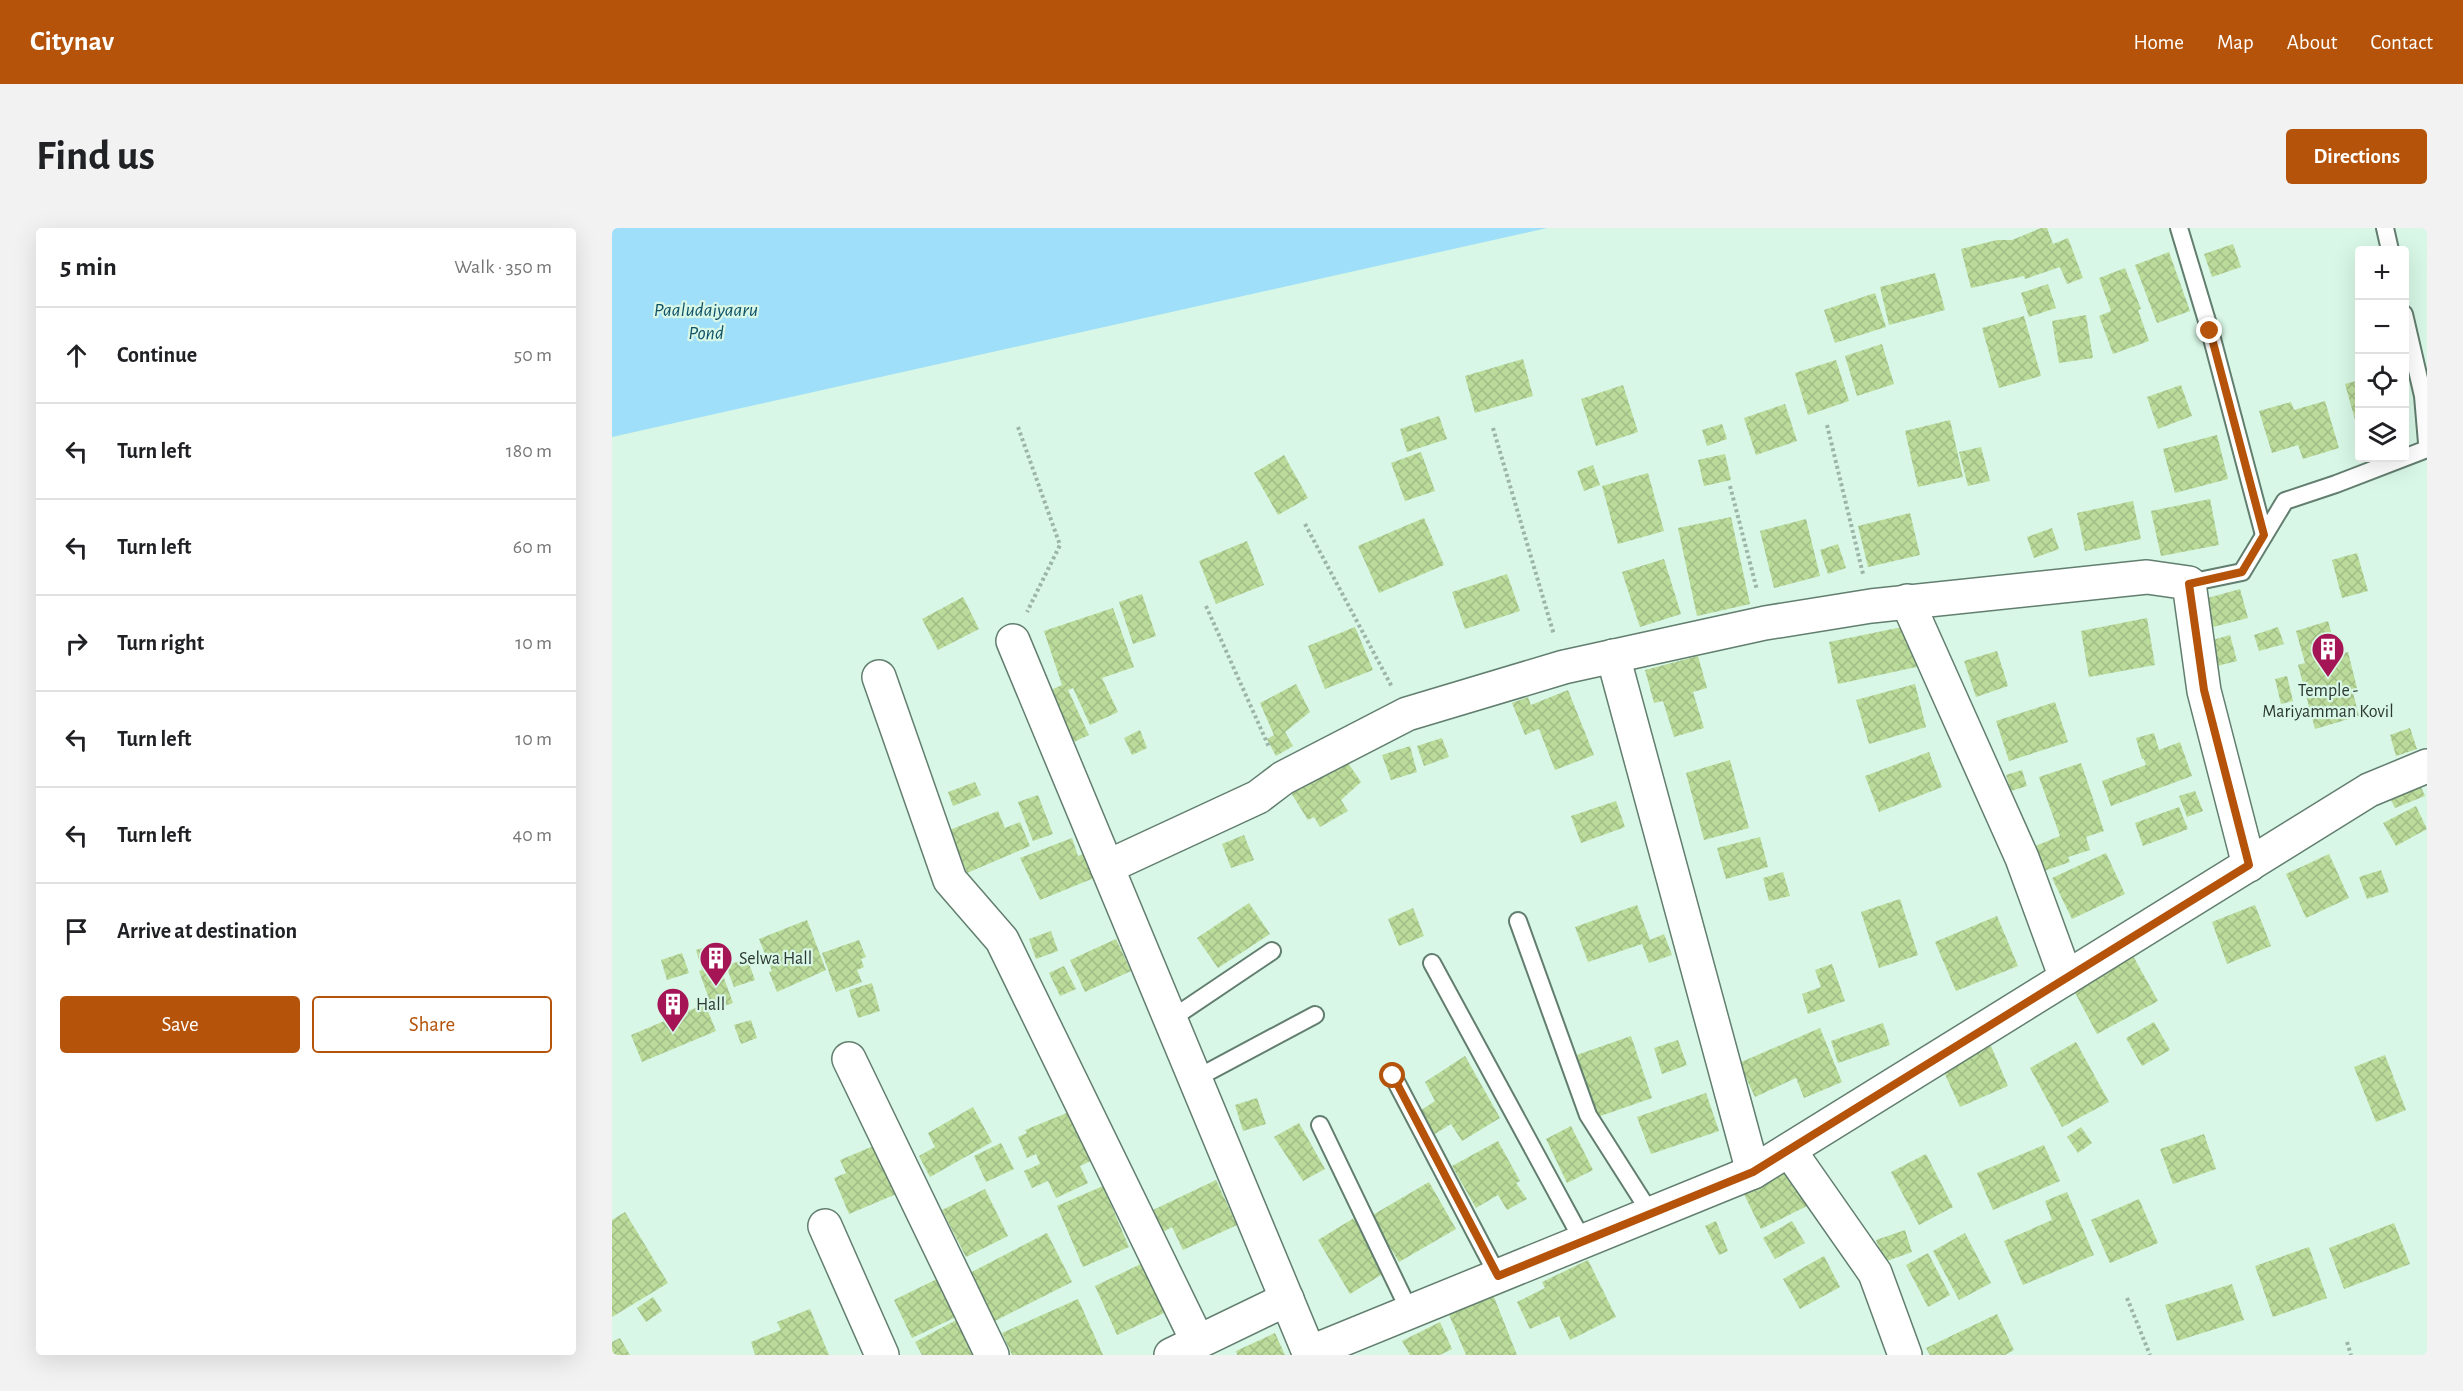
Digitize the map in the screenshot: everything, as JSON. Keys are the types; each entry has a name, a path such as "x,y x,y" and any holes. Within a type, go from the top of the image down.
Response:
{"street":[{"path":"1107,867 1258,797 1283,778 1407,714 1564,667 1765,623 1870,606 2148,577 2189,584 2204,690 2249,865"},
{"path":"1907,601 2022,858 2066,978"},
{"path":"1013,641 1310,1354 1753,1172 2369,790 2427,766"},
{"path":"1613,656 1753,1172"},
{"path":"879,677 950,880 1002,940 1184,1348 1287,1299"},
{"path":"849,1059 992,1355"},
{"path":"1789,1150 1875,1273 1905,1355"},
{"path":"825,1226 882,1355"}],"lane":[{"path":"2179,228 2210,331 2264,535"},
{"path":"2385,228 2389,246"},
{"path":"2409,336 2423,396 2427,443"},
{"path":"2189,584 2242,572 2285,501 2427,449"},
{"path":"1518,921 1588,1114 1651,1214"},
{"path":"1171,1019 1272,951"},
{"path":"1432,963 1583,1241"},
{"path":"1195,1078 1315,1015"},
{"path":"1393,1076 1498,1276"},
{"path":"1320,1125 1410,1312"}],"path":[{"path":"1827,425 1870,606"},
{"path":"1013,641 1060,545 1018,427"},
{"path":"1492,428 1564,667"},
{"path":"1730,486 1765,623"},
{"path":"1305,524 1407,714"},
{"path":"1206,606 1283,778"},
{"path":"2127,1298 2150,1355"},
{"path":"2347,1342 2350,1355"}],"water":[{"name":"Paaludaiyaaru Pond","path":"612,228 1547,228 612,437"}],"building":[{"path":"2041,228 2047,228 2053,244 2068,238 2083,278 2067,284 2060,267 2025,279 2024,276 1971,288 1961,249 1997,240 2012,240"},
{"path":"2233,244 2241,267 2212,277 2204,254"},
{"path":"2169,252 2190,311 2157,323 2135,265"},
{"path":"2125,268 2141,309 2138,310 2149,341 2113,354 2099,316 2111,311 2099,278"},
{"path":"1935,273 1945,310 1889,325 1880,287"},
{"path":"2048,284 2056,308 2029,317 2021,293"},
{"path":"1875,293 1886,327 1835,343 1824,310"},
{"path":"2086,315 2093,358 2059,363 2052,321"},
{"path":"2024,316 2041,376 1999,388 1982,328"},
{"path":"1882,344 1894,384 1857,396 1845,356"},
{"path":"1523,359 1533,396 1475,413 1465,376"},
{"path":"1836,360 1849,401 1808,415 1795,373"},
{"path":"2355,381 2355,420 2345,384"},
{"path":"1623,385 1638,432 1596,446 1581,399"},
{"path":"2181,385 2192,416 2158,429 2147,397"},
{"path":"2325,401 2339,448 2303,459 2298,445 2272,453 2259,411 2291,402 2294,410"},
{"path":"1785,404 1797,441 1756,455 1744,418"},
{"path":"1439,416 1447,439 1407,452 1400,429"},
{"path":"1950,420 1963,477 1918,487 1905,431"},
{"path":"1722,424 1727,439 1707,446 1702,430"},
{"path":"2217,435 2228,479 2175,493 2163,449"},
{"path":"1981,447 1990,481 1968,486 1959,452"},
{"path":"1421,452 1435,491 1405,501 1391,463"},
{"path":"1725,454 1731,480 1704,486 1698,460"},
{"path":"1284,455 1308,498 1278,515 1254,473"},
{"path":"1593,465 1600,485 1584,491 1577,471"},
{"path":"1648,473 1664,531 1618,544 1602,486"},
{"path":"2210,499 2219,545 2161,556 2151,511"},
{"path":"2133,501 2141,539 2085,551 2077,513"},
{"path":"1910,513 1920,555 1868,567 1858,526"},
{"path":"1731,517 1750,604 1697,616 1678,528"},
{"path":"1424,518 1444,565 1379,593 1358,546"},
{"path":"1806,519 1820,576 1774,588 1760,531"},
{"path":"2052,528 2059,549 2034,558 2027,537"},
{"path":"1247,541 1264,585 1216,604 1199,561"},
{"path":"1838,544 1846,568 1828,574 1820,550"},
{"path":"2357,553 2368,591 2342,598 2332,560"},
{"path":"1664,559 1681,614 1640,627 1622,572"},
{"path":"1507,574 1520,611 1465,629 1452,592"},
{"path":"2240,589 2248,618 2205,629 2197,601"},
{"path":"1142,594 1156,636 1133,644 1119,602"},
{"path":"963,597 979,629 938,650 922,619"},
{"path":"1113,608 1134,667 1102,678 1118,712 1090,725 1073,688 1068,690 1089,735 1063,747 1040,695 1062,685 1044,631"},
{"path":"2147,618 2155,665 2089,677 2081,631"},
{"name":"Temple - Mariyamman Kovil","path":"2328,621 2338,655 2348,652 2358,692 2353,693 2359,716 2315,729 2298,665 2305,663 2296,631"},
{"path":"1912,625 1921,666 1838,684 1829,642"},
{"path":"1355,627 1373,670 1325,689 1308,646"},
{"path":"2278,627 2284,644 2259,651 2254,635"},
{"path":"2230,635 2237,661 2213,667 2206,642"},
{"path":"1997,651 2008,686 1976,697 1964,661"},
{"path":"1698,656 1707,688 1693,692 1704,728 1674,737 1663,701 1654,703 1645,670"},
{"path":"2287,676 2293,701 2281,704 2275,679"},
{"path":"1296,684 1310,712 1285,732 1293,746 1276,756 1267,739 1274,735 1260,703"},
{"path":"1915,684 1926,727 1869,744 1856,700"},
{"path":"1568,690 1594,755 1555,770 1539,729 1525,735 1512,703 1528,697 1531,705"},
{"path":"2055,702 2068,742 2009,761 1996,721"},
{"path":"2410,728 2417,749 2396,756 2390,735"},
{"path":"1140,730 1147,748 1132,755 1124,738"},
{"path":"2154,733 2159,750 2180,742 2192,776 2111,806 2102,781 2146,765 2136,738"},
{"path":"1442,738 1449,757 1424,766 1417,746"},
{"path":"1410,746 1417,772 1391,780 1382,755"},
{"path":"1929,752 1942,787 1879,812 1865,776"},
{"path":"1346,760 1361,782 1341,800 1348,811 1320,827 1314,817 1308,820 1291,793"},
{"path":"1730,760 1749,828 1704,840 1686,773"},
{"path":"2081,763 2104,831 2086,837 2090,850 2068,857 2070,862 2044,871 2035,846 2060,836 2039,777"},
{"path":"2022,770 2027,786 2011,791 2006,775"},
{"path":"975,782 981,795 953,806 948,792"},
{"path":"2419,783 2425,796 2395,808 2389,796"},
{"path":"2195,791 2203,811 2187,817 2179,796"},
{"path":"1038,795 1053,834 1033,841 1018,802"},
{"path":"1616,801 1625,827 1581,843 1571,816"},
{"path":"2416,806 2427,829 2396,846 2383,823"},
{"path":"2179,807 2188,829 2143,846 2135,823"},
{"path":"998,811 1005,828 1020,822 1030,846 967,873 958,851 955,852 947,831"},
{"path":"1244,835 1254,860 1231,868 1222,844"},
{"path":"1760,837 1768,867 1726,879 1717,848"},
{"path":"1072,838 1078,856 1094,850 1104,874 1040,900 1020,858"},
{"path":"2106,853 2125,894 2072,919 2052,878"},
{"path":"2329,854 2349,898 2306,918 2286,874"},
{"path":"2381,870 2389,892 2367,899 2359,877"},
{"path":"1783,872 1790,896 1769,901 1763,878"},
{"path":"1900,899 1918,955 1879,968 1861,912"},
{"path":"1249,903 1270,934 1218,968 1197,938"},
{"path":"1637,905 1650,940 1664,934 1672,955 1649,963 1642,944 1588,962 1575,927"},
{"path":"2255,905 2271,946 2227,964 2212,922"},
{"path":"1413,908 1424,936 1399,946 1388,919"},
{"path":"1997,916 2018,966 1956,991 1935,942"},
{"path":"807,920 826,970 777,992 769,972 772,971 759,939"},
{"path":"1051,931 1058,951 1036,959 1029,939"},
{"path":"1116,939 1131,971 1085,992 1070,960"},
{"path":"859,940 866,957 861,959 864,967 857,970 862,982 836,992 822,953"},
{"name":"Selwa Hall","path":"712,945 733,1003 713,1010 699,971 702,970 696,950"},
{"path":"682,953 689,973 667,980 661,960"},
{"path":"2132,954 2158,1001 2097,1034 2072,987"},
{"name":"Hall","path":"747,958 755,980 734,987 726,966"},
{"path":"1832,964 1845,1001 1808,1014 1802,994 1821,987 1815,970"},
{"path":"1064,966 1076,989 1060,996 1049,973"},
{"path":"872,983 880,1011 858,1018 849,990"},
{"name":"Hall","path":"705,1004 716,1031 642,1062 631,1035"},
{"name":"Hall","path":"751,1020 757,1038 741,1044 734,1025"},
{"path":"2154,1022 2170,1050 2142,1066 2126,1038"},
{"path":"1883,1023 1890,1045 1838,1063 1831,1041"},
{"path":"1820,1028 1842,1082 1804,1098 1796,1078 1755,1097 1739,1063"},
{"path":"1631,1036 1652,1098 1592,1119 1571,1057"},
{"path":"1678,1040 1687,1065 1662,1074 1654,1048"},
{"path":"2076,1042 2109,1102 2062,1127 2030,1068"},
{"path":"1991,1046 2008,1086 1960,1107 1942,1068"},
{"path":"2385,1055 2406,1110 2376,1122 2354,1067"},
{"path":"1465,1056 1500,1118 1462,1141 1451,1124 1435,1134 1420,1111 1435,1101 1425,1082"},
{"path":"1706,1093 1719,1131 1651,1154 1637,1117"},
{"path":"1257,1098 1266,1124 1243,1131 1235,1105"},
{"path":"973,1107 992,1142 930,1177 919,1156 935,1147 928,1133"},
{"path":"1074,1110 1095,1159 1080,1166 1088,1183 1056,1198 1048,1181 1032,1188 1024,1171 1040,1164 1036,1154 1027,1158 1018,1137 1027,1133 1025,1130"},
{"path":"1299,1123 1325,1169 1303,1181 1274,1137"},
{"path":"1571,1126 1593,1170 1567,1183 1546,1139"},
{"path":"2081,1127 2092,1143 2078,1153 2067,1137"},
{"path":"2204,1134 2216,1169 2173,1184 2160,1149"},
{"path":"1498,1141 1520,1181 1516,1183 1527,1199 1507,1210 1498,1195 1476,1208 1452,1166"},
{"path":"1001,1143 1014,1169 986,1182 974,1156"},
{"path":"876,1145 901,1192 849,1214 834,1178 846,1173 840,1160"},
{"path":"2044,1145 2060,1181 1993,1210 1977,1173"},
{"path":"1926,1154 1953,1207 1919,1225 1891,1172"},
{"path":"1786,1165 1807,1206 1761,1229 1741,1188"},
{"path":"1216,1180 1237,1225 1183,1250 1172,1227 1163,1232 1153,1210"},
{"path":"1429,1182 1456,1229 1399,1262 1371,1216"},
{"path":"1103,1186 1129,1247 1083,1267 1057,1206"},
{"path":"985,1189 1008,1236 966,1257 942,1210"},
{"path":"2067,1192 2094,1255 2023,1285 2004,1241 2052,1220 2045,1201"},
{"path":"2139,1199 2158,1243 2110,1263 2091,1220"},
{"path":"625,1212 668,1283 612,1317 612,1220"},
{"path":"1354,1218 1386,1272 1350,1294 1318,1240"},
{"path":"1716,1221 1728,1251 1719,1255 1705,1226"},
{"path":"1792,1221 1805,1243 1775,1259 1763,1238"},
{"path":"2394,1223 2410,1264 2344,1289 2329,1248"},
{"path":"1905,1230 1912,1252 1884,1262 1876,1240"},
{"path":"1047,1233 1072,1282 989,1324 964,1276"},
{"path":"1965,1233 1991,1283 1959,1300 1933,1251"},
{"path":"2309,1247 2327,1298 2273,1317 2255,1266"},
{"path":"1928,1253 1950,1295 1928,1307 1906,1265"},
{"path":"1824,1256 1840,1287 1800,1309 1783,1279"},
{"path":"1588,1260 1616,1317 1570,1340 1559,1316 1530,1329 1517,1302 1545,1288 1542,1282"},
{"path":"1143,1263 1166,1312 1117,1335 1095,1286"},
{"path":"939,1278 958,1316 912,1338 894,1300"},
{"path":"2232,1284 2244,1320 2177,1341 2165,1305"},
{"path":"1490,1287 1517,1355 1466,1355 1445,1305"},
{"path":"653,1297 662,1311 646,1322 637,1308"},
{"path":"1078,1299 1103,1355 1012,1355 1002,1333"},
{"path":"810,1309 829,1355 755,1355 751,1342 781,1330 777,1322"},
{"path":"1997,1314 2014,1350 2005,1355 1930,1355 1926,1348"},
{"path":"960,1318 980,1355 922,1355 915,1342"},
{"path":"1440,1322 1452,1349 1440,1355 1410,1355 1402,1341"},
{"path":"1275,1333 1285,1355 1237,1355 1236,1351"},
{"path":"620,1338 630,1355 612,1355 612,1342"}],"place":[{"name":"Temple - Mariyamman Kovil","path":"2328,678"},
{"name":"Selwa Hall","path":"716,987"},
{"name":"Hall","path":"673,1033"}],"route":[{"path":"1393,1076 1498,1276 1753,1172 2249,865 2204,690 2189,584 2242,572 2264,535 2210,331"}]}
